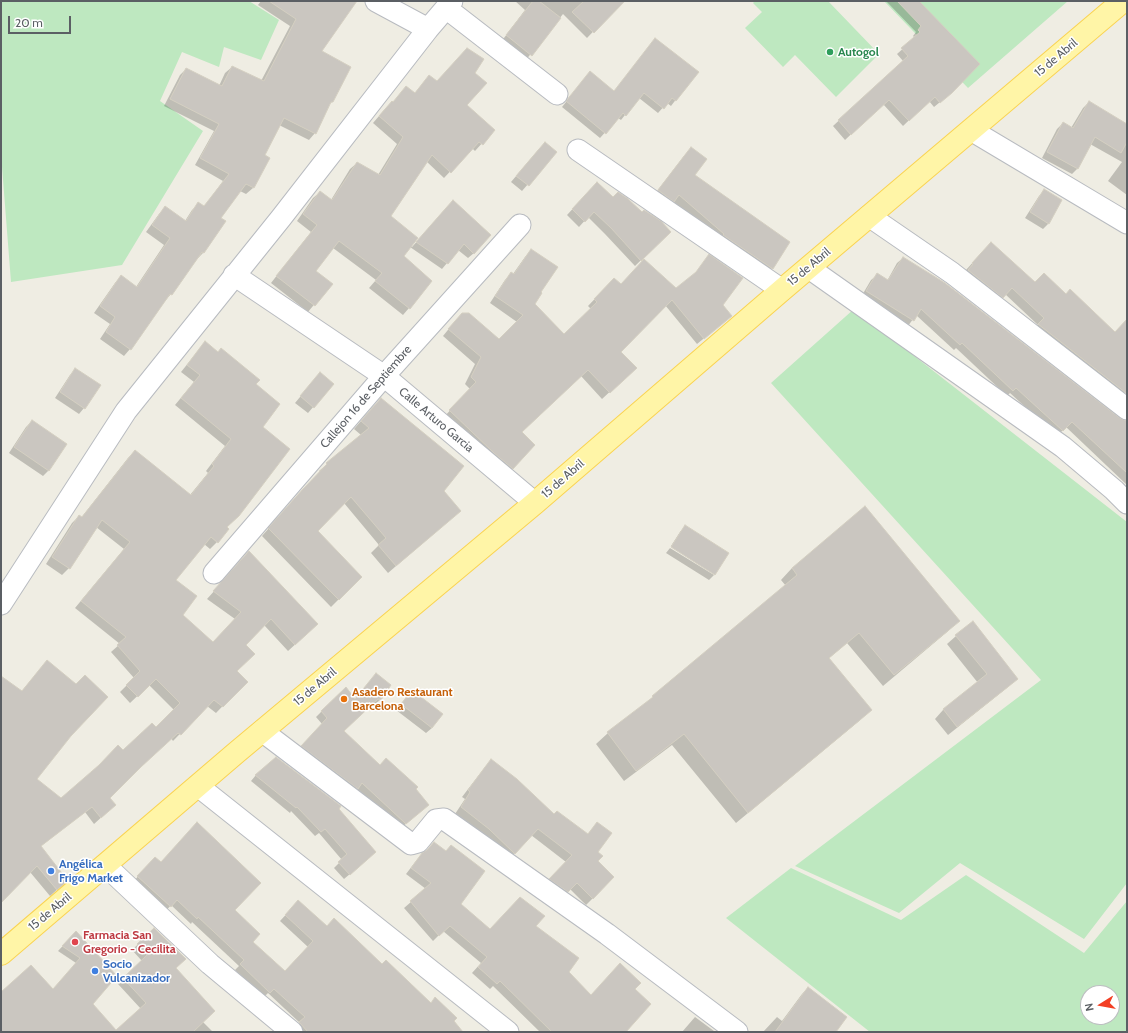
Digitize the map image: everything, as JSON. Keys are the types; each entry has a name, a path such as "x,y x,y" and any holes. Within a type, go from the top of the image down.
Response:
{"main road":[{"name":"15 de Abril","path":"1,954 1123,1"}],"street":[{"path":"376,1 428,28"},
{"path":"1,604 126,412 281,218 428,28 449,4 557,94"},
{"path":"971,130 1127,222"},
{"path":"578,150 782,290"},
{"path":"869,216 952,273 1127,409"},
{"name":"Callejon 16 de Septiembre","path":"214,573 384,376 520,224"},
{"path":"809,268 1064,447 1127,503"},
{"name":"Calle Arturo Garcia","path":"234,275 384,376 535,502"},
{"path":"262,731 411,844 418,842 436,820 444,819 607,934 738,1032"},
{"path":"198,786 508,1032"},
{"path":"105,865 210,964 292,1032"}],"green space":[{"path":"1,1 249,1 279,20 261,60 224,47 219,67 182,52 160,101 203,131 122,265 11,282 1,154"},
{"path":"755,1 828,1 879,54 836,97 795,55 783,67 745,28 762,12 753,3"},
{"path":"884,1 1068,1 968,88"},
{"path":"854,309 1127,522 1127,883 1084,939 960,863 899,913 795,866 1041,680 771,383"},
{"path":"791,868 901,920 966,875 1084,953 1127,901 1127,1032 870,1032 726,918"}],"building":[{"path":"269,1 357,1 322,51 351,67 333,102 331,102 316,134 284,118 265,155 270,158 254,188 246,184 221,218 226,221 204,253 202,252 172,295 170,294 131,350 106,332 115,317 100,306 121,275 137,287 170,238 152,225 165,206 186,221 198,202 204,206 229,174 200,158 219,124 170,99 186,68 222,86 232,66 264,81 296,19"},
{"path":"533,1 539,1 561,18 532,56 506,35"},
{"path":"584,1 625,1 594,33 572,12"},
{"path":"897,1 919,1 980,64 952,93 940,103 935,97 909,121 889,100 851,135 838,120 908,56 901,48 920,32 918,30 921,26"},
{"path":"655,38 699,72 676,101 672,98 664,109 644,93 626,116 623,113 606,134 566,101 590,71 614,91"},
{"path":"467,48 484,59 475,73 487,83 467,105 495,130 483,145 479,142 451,173 432,155 391,216 418,238 404,256 432,281 410,309 375,281 382,273 339,241 316,271 333,284 315,306 276,276 317,225 303,214 320,191 332,200 357,162 380,175 403,137 379,116 406,86 415,93 429,75 437,81"},
{"path":"1089,101 1127,124 1127,142 1121,153 1095,137 1078,169 1047,152 1063,122 1073,128"},
{"path":"545,142 557,152 529,186 516,176"},
{"path":"691,147 707,159 695,175 790,242 773,269 723,235 724,234 679,195 674,202 658,190"},
{"path":"597,182 613,197 618,192 627,198 642,212 644,210 661,221 671,232 641,261 594,212 585,222 572,209"},
{"path":"1044,189 1062,200 1049,224 1030,212"},
{"path":"453,200 491,235 474,254 464,244 448,264 416,242"},
{"path":"991,242 1035,282 1044,273 1066,294 1070,289 1115,332 1127,319 1126,393 1038,324 1044,318 1012,288 1003,298 968,270 973,264 972,263"},
{"path":"531,249 558,267 541,292 542,293 535,304 564,334 597,302 594,299 614,278 621,284 644,259 676,288 696,272 709,254 743,278 723,305 732,316 704,339 672,300 621,352 637,368 610,393 588,370 522,432 535,445 513,469 449,410 476,382 471,377 481,357 448,329 462,313 469,313 499,339 523,315 495,296 511,272 514,274"},
{"path":"903,257 945,283 1120,418 1127,421 1127,473 1072,422 1063,431 1016,388 1013,391 962,343 960,345 921,309 914,321 866,291 877,273 888,280"},
{"path":"205,341 218,352 221,348 260,380 256,384 280,404 263,427 290,449 239,516 227,527 229,529 218,543 211,537 176,580 197,596 183,615 213,642 241,612 213,591 249,551 318,624 295,645 271,619 246,645 255,654 237,671 248,682 223,707 214,700 181,735 178,733 110,798 116,805 101,818 92,807 41,846 68,881 57,890 37,866 1,903 1,676 22,691 47,660 76,684 85,675 108,697 71,736 37,779 61,798 99,765 118,745 123,750 152,723 156,727 180,703 156,679 138,697 126,685 140,671 117,645 126,637 81,601 130,542 102,520 70,569 52,557 79,515 82,517 135,450 191,495 214,466 212,464 231,439 181,398 200,375 187,365"},
{"path":"75,368 101,385 85,409 60,392"},
{"path":"320,372 334,384 314,408 300,396"},
{"path":"381,398 464,466 444,491 461,511 396,566 378,545 386,538 351,497 318,531 362,577 339,600 268,528 327,464 326,463 369,428 361,421"},
{"path":"32,420 67,444 49,471 14,447"},
{"path":"865,506 960,621 894,675 859,633 829,658 872,710 748,813 684,734 636,771 607,732 653,697 652,696 797,575 792,568"},
{"path":"685,525 729,553 715,575 671,547"},
{"path":"973,621 1018,679 957,727 943,709 987,674 955,635"},
{"path":"376,673 391,685 381,700 378,699 344,731 380,765 386,758 418,787 416,789 429,805 406,824 362,783 358,789 301,746 327,718 321,711 346,687 355,699"},
{"path":"412,690 443,714 432,728 401,704"},
{"path":"276,757 341,806 339,809 376,852 350,875 338,862 347,854 325,829 321,832 297,807 296,808 255,775"},
{"path":"491,759 517,779 554,814 557,811 588,834 597,822 612,833 598,852 603,856 598,861 614,877 593,899 577,883 568,892 549,879 572,855 538,829 515,854 489,829 461,807 470,792 468,790"},
{"path":"197,822 261,883 235,910 260,934 253,942 285,971 313,941 285,915 298,900 327,926 334,918 382,964 386,960 431,1003 435,997 457,1018 454,1021 463,1032 308,1032 299,1022 305,1017 274,989 270,993 240,964 244,960 198,917 197,919 177,900 171,907 137,876 155,857 161,862"},
{"path":"434,842 446,851 451,845 485,871 461,904 490,929 520,897 545,916 536,926 579,958 569,972 591,995 620,963 641,983 635,989 651,1004 626,1032 552,1032 500,981 497,984 478,967 487,957 450,926 439,936 410,901 431,883 411,868 422,853"},
{"path":"154,928 186,959 176,968 215,1011 193,1032 1,1032 1,992 31,965 53,989 80,958 62,946 76,931 117,976 93,1004 116,1030 146,1003 123,978 147,955 137,944"},
{"path":"808,987 847,1017 836,1032 775,1032"}],"place":[{"name":"Autogol","path":"830,52"},
{"name":"Asadero Restaurant Barcelona","path":"344,699"},
{"name":"Angélica Frigo Market","path":"51,871"},
{"name":"Farmacia San Gregorio - Cecilita","path":"75,942"},
{"name":"Socio Vulcanizador","path":"95,971"}]}
